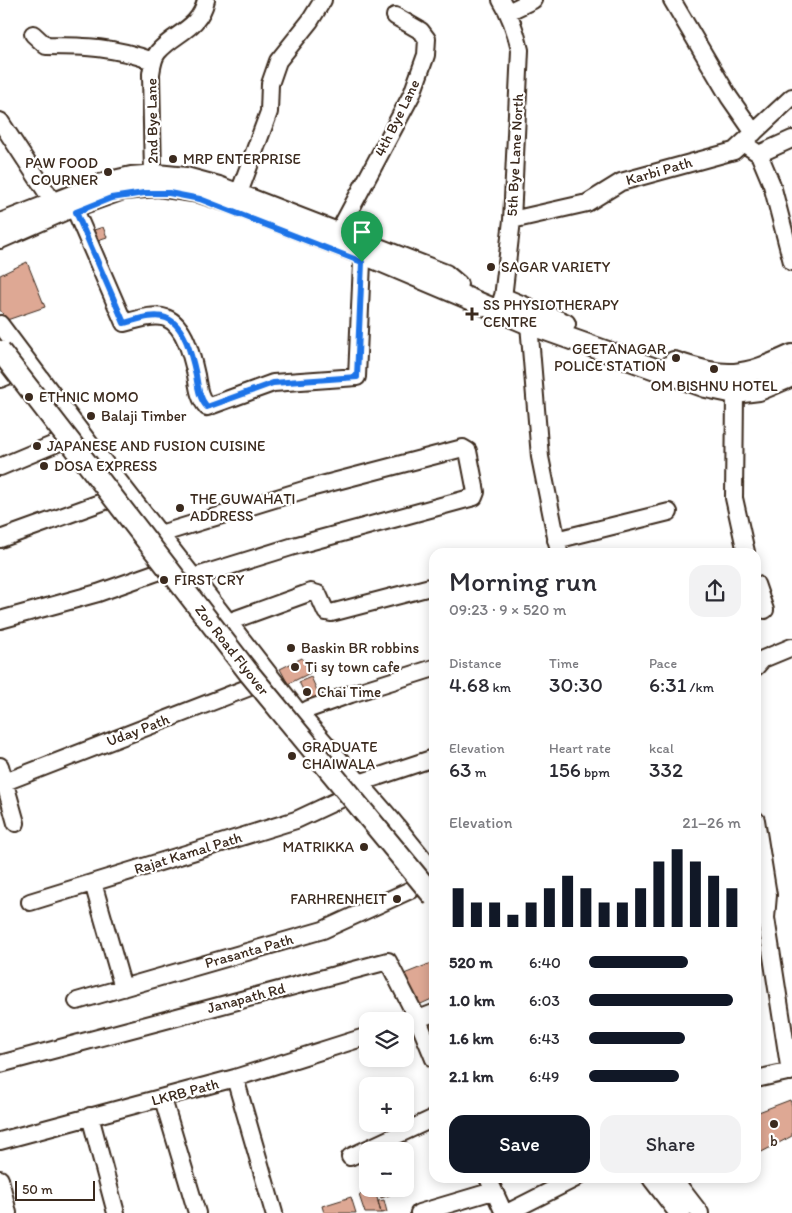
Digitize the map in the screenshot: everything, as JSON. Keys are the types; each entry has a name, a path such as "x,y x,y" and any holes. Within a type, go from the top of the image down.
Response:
{"main road":[{"path":"0,230 115,186 145,181 169,181 205,187 236,197 432,278"},
{"path":"0,238 64,210 123,189 158,186 182,188 234,203 503,305 696,369 717,374 734,375 751,372 792,355"},
{"path":"503,305 529,324 706,387 735,393 759,390 792,376"},
{"name":"Zoo Road Flyover","path":"0,338 428,889"},
{"name":"Zoo Road Flyover","path":"0,351 249,673 428,889"},
{"path":"657,1183 680,1213"},
{"path":"668,1183 691,1213"}],"street":[{"name":"2nd Bye Lane","path":"153,174 151,74 153,61 158,52 198,20 206,0"},
{"path":"239,192 269,112 270,84 278,61 310,21 323,0"},
{"path":"505,6 533,0"},
{"path":"672,0 729,97 748,138 759,154 772,185 792,262"},
{"name":"5th Bye Lane North","path":"503,305 512,220 520,50 516,31 505,6"},
{"name":"4th Bye Lane","path":"338,231 412,94 426,55 427,39 421,31 395,16"},
{"path":"33,34 46,46 94,46 132,53 153,61"},
{"name":"Karbi Path","path":"512,220 587,203 621,182 734,151 792,97"},
{"path":"0,121 53,202"},
{"path":"759,154 792,139"},
{"path":"0,222 105,181 131,175 186,176 239,192 446,273 459,288 440,292 200,199 169,193 125,195 111,198 17,237 0,247"},
{"path":"76,212 124,323 148,317 166,317 177,325 191,353 201,400 207,407 273,383 357,377 362,262"},
{"path":"0,324 300,714 429,866"},
{"path":"529,324 540,457 557,546 669,512"},
{"path":"0,361 5,377 62,441 251,686 344,798 428,889"},
{"path":"735,393 734,498 745,548"},
{"path":"0,467 62,441"},
{"path":"160,534 310,488 463,448 468,451 476,492 474,497 294,546 194,578"},
{"path":"0,539 108,500"},
{"path":"0,620 98,593 163,570"},
{"path":"228,622 311,592 318,594 326,612 331,613 429,587"},
{"path":"761,598 765,610"},
{"path":"761,661 792,647"},
{"path":"300,714 308,709 351,694 429,670"},
{"name":"Uday Path","path":"5,782 272,678"},
{"path":"359,783 429,760"},
{"path":"0,766 16,823"},
{"name":"Rajat Kamal Path","path":"30,902 296,820 344,798"},
{"path":"761,851 768,894 766,918 791,1072 761,1077"},
{"path":"93,883 123,988"},
{"name":"Prasanta Path","path":"77,1001 323,930 428,889"},
{"name":"Janapath Rd","path":"0,1064 388,961 407,1012"},
{"path":"414,1021 429,1015"},
{"name":"Janapath Rd","path":"414,1027 429,1051"},
{"name":"LKRB Path","path":"0,1141 90,1116 163,1099 359,1039"},
{"path":"235,1078 274,1213"},
{"path":"163,1099 197,1213"},
{"path":"90,1116 116,1213"},
{"path":"350,1156 429,1120"},
{"path":"0,1179 8,1213"},
{"path":"420,1213 490,1184 505,1213 566,1183"},
{"path":"648,1183 672,1213"},
{"path":"677,1183 700,1213"}],"building":[{"path":"103,227 107,237 95,241 91,231"},
{"path":"27,262 45,307 7,320 0,310 0,275"},
{"path":"302,658 310,673 288,684 280,669"},
{"path":"311,677 321,699 310,704 299,682"},
{"path":"429,964 429,1000 412,1008 399,976"},
{"name":"b","path":"790,1100 792,1106 792,1136 761,1152 761,1111"},
{"path":"351,1197 356,1213 324,1213 322,1206"},
{"path":"360,1197 377,1197 381,1213 365,1213"},
{"path":"384,1200 387,1212 381,1213 378,1201"}],"place":[{"name":"MRP ENTERPRISE","path":"173,159"},
{"name":"PAW FOOD COURNER","path":"108,172"},
{"name":"SAGAR VARIETY","path":"491,267"},
{"name":"SS PHYSIOTHERAPY CENTRE","path":"472,314"},
{"name":"GEETANAGAR POLICE STATION","path":"676,358"},
{"name":"OM BISHNU HOTEL","path":"714,369"},
{"name":"ETHNIC MOMO","path":"29,397"},
{"name":"Balaji Timber","path":"91,416"},
{"name":"JAPANESE AND FUSION CUISINE","path":"37,446"},
{"name":"DOSA EXPRESS","path":"44,466"},
{"name":"THE GUWAHATI ADDRESS","path":"180,508"},
{"name":"FIRST CRY","path":"164,580"},
{"name":"Baskin BR robbins","path":"291,648"},
{"name":"Ti sy town cafe","path":"295,667"},
{"name":"Chai Time","path":"307,692"},
{"name":"GRADUATE CHAIWALA","path":"292,756"},
{"name":"MATRIKKA","path":"364,847"},
{"name":"FARHRENHEIT","path":"397,899"},
{"name":"b","path":"774,1124"}],"route":[{"path":"169,193 200,199 362,262 357,377 273,383 207,407 201,400 191,353 177,325 166,317 148,317 124,323 76,212 111,198 125,195 169,193"}]}
